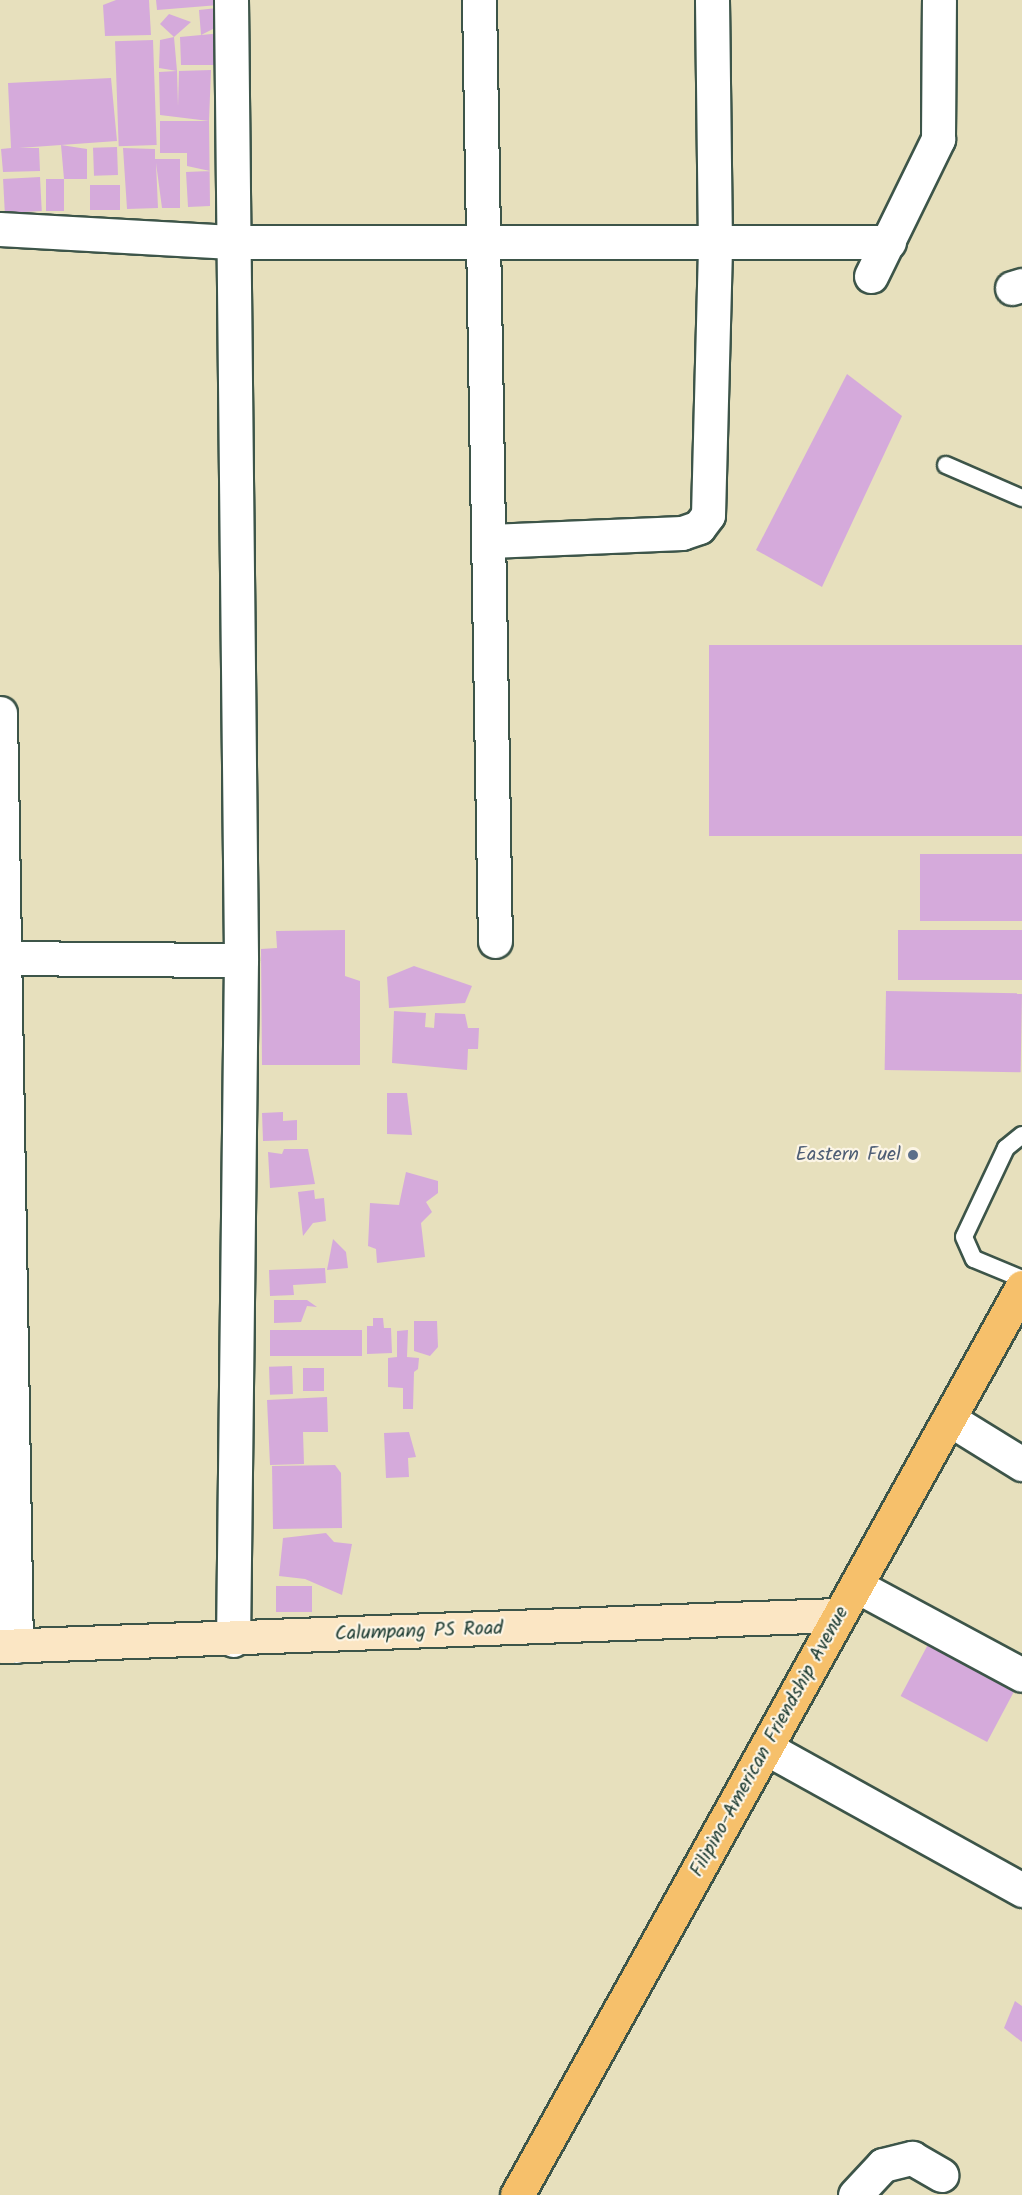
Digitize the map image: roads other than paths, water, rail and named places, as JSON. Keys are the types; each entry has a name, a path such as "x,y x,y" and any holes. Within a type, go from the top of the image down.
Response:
{"main road":[{"name":"Filipino-American Friendship Avenue","path":"517,2195 768,1749 838,1615 857,1586 949,1419 1014,1319 1022,1287"}],"street":[{"path":"231,0 241,960 233,1640"},
{"path":"479,0 490,541 495,941"},
{"path":"490,541 654,536 699,527 712,497 715,246 712,0"},
{"path":"871,276 938,139 939,0"},
{"path":"0,229 232,242 715,246 889,242"},
{"path":"0,713 8,1646"},
{"path":"2,958 241,960"},
{"path":"949,1419 1022,1464"},
{"path":"857,1586 1022,1675"},
{"name":"Calumpang PS Road","path":"8,1646 233,1640 838,1615"},
{"path":"768,1749 1022,1890"},
{"path":"855,2195 884,2165 912,2158 942,2175"}],"lane":[{"path":"946,465 1022,498"},
{"path":"1022,1135 1006,1148 964,1237 974,1259 1022,1279"}],"place":[{"name":"Eastern Fuel","path":"913,1155"}]}
